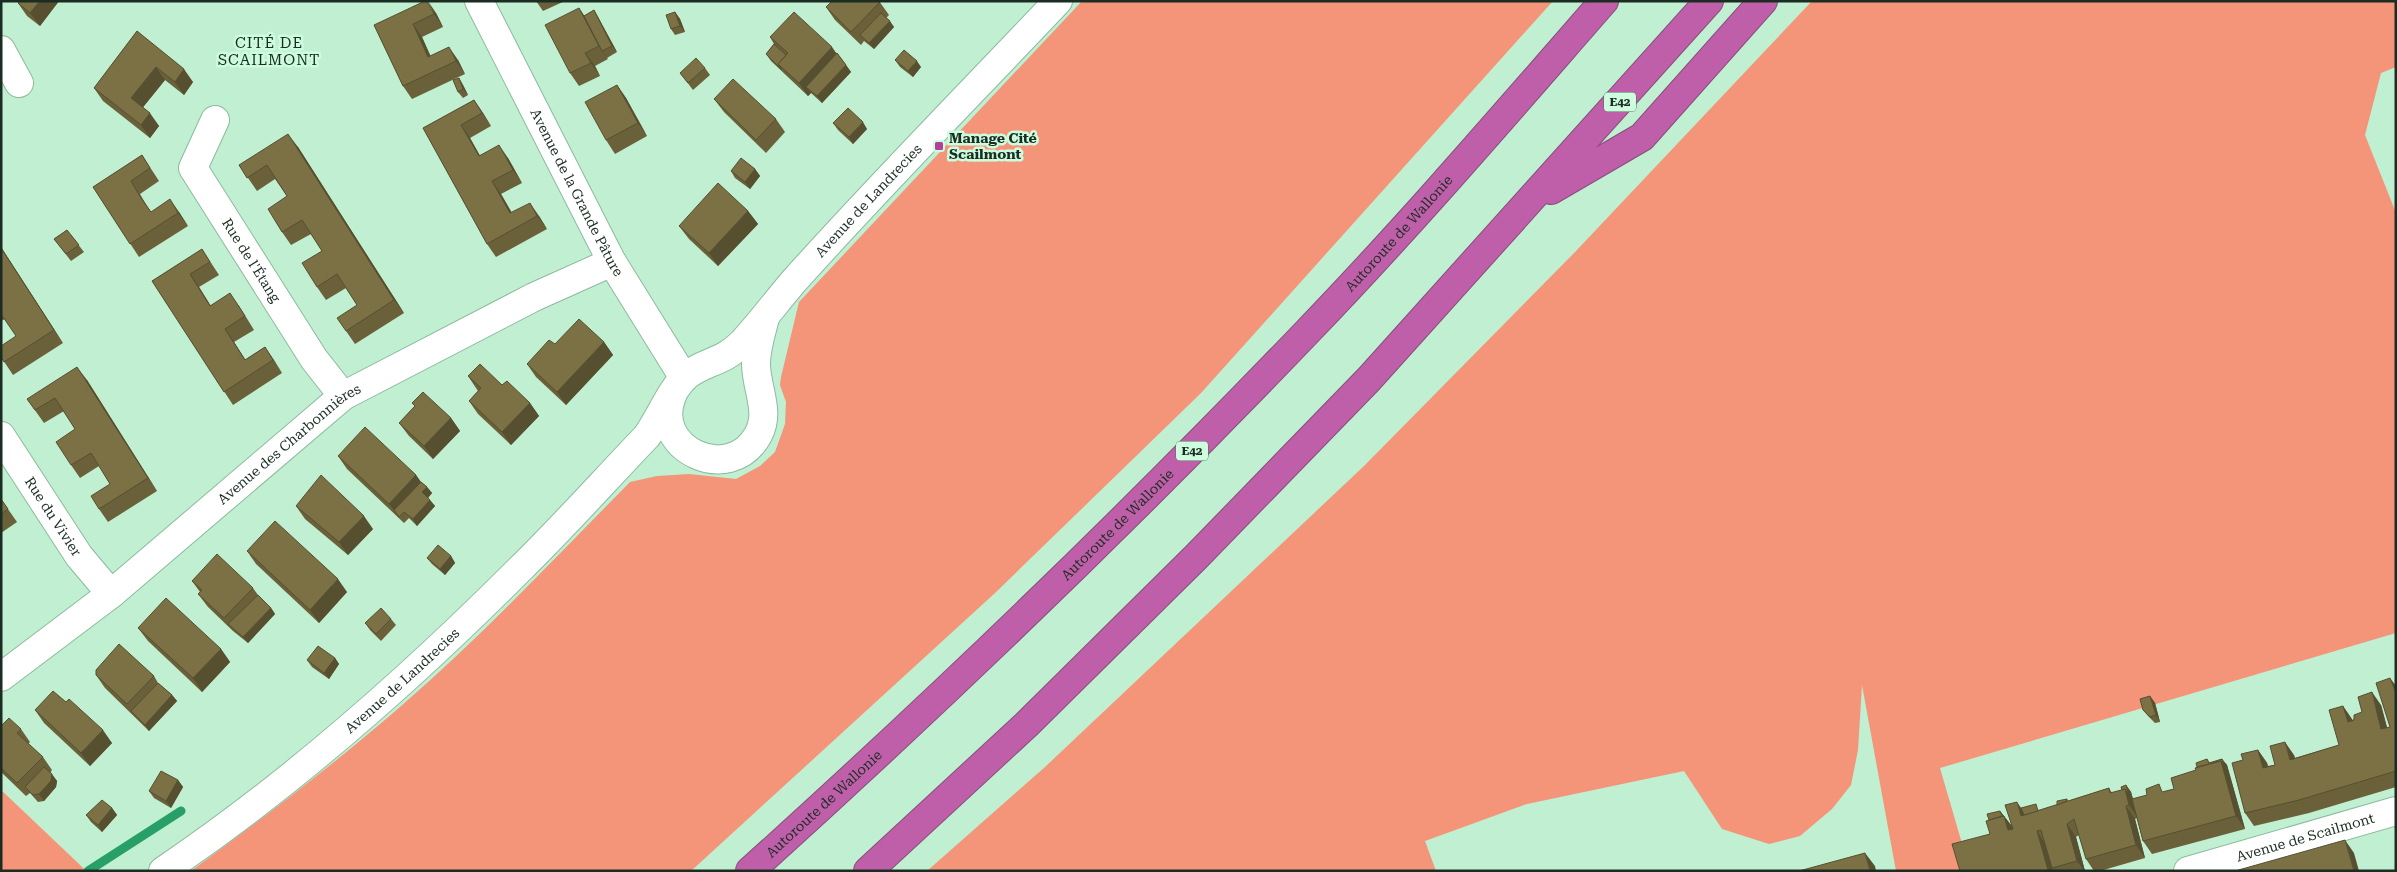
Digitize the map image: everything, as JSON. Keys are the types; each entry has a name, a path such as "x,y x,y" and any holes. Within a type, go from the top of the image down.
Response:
{"highway":[{"name":"Autoroute de Wallonie","path":"750,871 975,664 1141,503 1312,328 1473,150 1604,1"},
{"name":"E42","path":"868,871 1026,725 1196,557 1369,379 1531,202 1709,1"},
{"path":"1531,202 1642,137 1763,1"}],"street":[{"name":"Avenue de la Grande Pâture","path":"479,1 612,262 688,377"},
{"name":"Avenue de Landrecies","path":"163,871 257,803 363,716 519,571 647,436 688,377 736,350 793,282 1058,1"},
{"path":"1,50 19,83"},
{"name":"Rue de l'Étang","path":"215,120 193,168 314,360 343,396"},
{"name":"Avenue des Charbonnières","path":"1,677 111,594 343,396 534,296 612,262"},
{"path":"758,390 756,364 758,343 765,317"},
{"path":"721,365 736,369 749,378 758,390 764,404 764,420 758,435 749,448 736,456 721,460 705,459 691,453 680,443 672,430 669,416 670,401 688,377 721,365"},
{"name":"Rue du Vivier","path":"1,436 79,556 111,594"},
{"path":"620,465 665,452 691,453"},
{"name":"Avenue de Scailmont","path":"2188,871 2396,812"}],"shaded area":[{"path":"1082,1 1553,1 1201,393 995,593 691,871 191,871 297,791 400,707 489,625 630,482 657,476 689,474 736,479 760,466 775,452 785,424 786,402 780,385 781,377 799,302"},
{"path":"1812,1 2396,1 2396,67 2381,73 2365,135 2396,213 2396,633 1940,768 1970,871 1896,871 1862,685 1858,750 1851,785 1832,809 1800,836 1769,844 1722,829 1684,771 1527,804 1425,841 1436,871 927,871 1045,767 1364,466 1576,251"},
{"path":"1,790 78,863 86,871 1,871"}],"building":[{"path":"20,1 40,1 30,13 18,3"},
{"path":"427,1 434,14 413,24 428,57 449,47 456,61 403,86 374,25"},
{"path":"832,1 880,2 851,32 826,7"},
{"path":"579,8 599,46 585,53 591,63 570,73 545,25"},
{"path":"594,10 612,46 602,51 584,16"},
{"path":"675,12 680,26 671,29 666,15"},
{"path":"794,12 832,47 799,83 778,64 788,53 770,37"},
{"path":"881,13 890,21 869,43 860,35"},
{"path":"137,31 184,69 175,82 156,67 131,98 150,113 141,125 94,88"},
{"path":"774,44 786,55 778,64 782,70 766,54"},
{"path":"904,50 917,61 908,71 895,60"},
{"path":"837,53 846,65 817,96 806,87"},
{"path":"696,58 705,68 688,83 680,73"},
{"path":"459,78 463,89 458,92 453,80"},
{"path":"733,79 776,119 756,140 714,99"},
{"path":"617,85 638,123 606,140 585,102"},
{"path":"474,100 482,113 461,125 479,156 499,145 513,170 492,181 510,213 530,203 537,216 487,244 423,128"},
{"path":"848,108 863,122 849,137 833,123"},
{"path":"288,134 394,300 346,331 337,318 357,305 337,274 317,287 302,263 322,251 302,220 282,232 268,209 287,196 267,165 247,178 239,165"},
{"path":"142,155 150,168 131,181 141,198 151,212 170,199 178,213 130,244 93,187"},
{"path":"741,158 755,169 745,182 731,171"},
{"path":"718,183 748,211 709,253 679,226"},
{"path":"67,230 79,245 66,254 54,239"},
{"path":"1,248 54,330 4,362 1,357 1,346 16,336 1,314"},
{"path":"202,249 210,262 190,274 210,306 230,293 245,316 225,329 245,360 265,347 273,360 224,392 152,281"},
{"path":"579,319 604,342 557,392 527,364 549,340 555,344"},
{"path":"480,364 502,385 507,381 530,403 502,432 469,401 481,388 468,376"},
{"path":"77,367 148,478 99,509 91,496 110,484 91,453 71,465 56,442 75,429 55,398 35,410 27,399"},
{"path":"423,392 451,418 424,446 399,423 415,406 412,403"},
{"path":"365,427 416,475 389,504 338,456"},
{"path":"321,475 364,516 339,542 296,506"},
{"path":"421,482 427,487 422,492 430,500 413,519 404,512 399,517 394,510"},
{"path":"1,499 8,509 1,514"},
{"path":"275,521 338,579 310,610 247,551"},
{"path":"438,545 451,556 440,569 427,558"},
{"path":"217,554 253,588 224,618 198,594 202,590 192,581"},
{"path":"258,595 271,608 243,637 228,624"},
{"path":"166,598 221,649 193,678 138,628"},
{"path":"381,608 391,619 376,634 365,623"},
{"path":"119,644 154,676 127,704 96,675 96,670"},
{"path":"318,646 335,658 324,673 307,660"},
{"path":"2390,678 2396,693 2396,771 2299,800 2245,813 2232,763 2243,760 2241,754 2258,750 2263,768 2275,765 2270,746 2285,742 2290,760 2339,745 2329,710 2343,706 2348,722 2354,720 2354,715 2362,712 2358,697 2372,692 2381,729 2390,727 2376,683"},
{"path":"158,683 172,695 145,725 131,711"},
{"path":"53,691 66,702 69,699 103,730 81,753 35,710"},
{"path":"2150,696 2156,715 2150,717 2143,710 2140,699"},
{"path":"9,718 21,729 17,733 43,757 17,783 1,768 1,726"},
{"path":"2207,759 2209,763 2222,759 2225,767 2221,761 2197,767 2196,763"},
{"path":"2221,761 2236,816 2143,841 2132,799 2147,795 2146,789 2159,784 2162,792 2174,789 2171,778 2196,770 2195,768"},
{"path":"44,767 52,774 51,781 39,794 33,795 25,787"},
{"path":"161,771 178,780 166,801 149,791"},
{"path":"2126,785 2129,795 2121,787"},
{"path":"2109,788 2110,793 2125,789 2129,805 2126,806 2136,845 2086,859 2074,819 2067,824 2077,861 2052,868 2041,830 2037,831 2048,870 1960,871 1952,844 1990,834 1986,821 2004,816 2008,830 2013,829 2005,805 2017,802 2021,816"},
{"path":"2067,799 2067,801 2057,805 2057,801"},
{"path":"102,800 112,808 98,825 86,815"},
{"path":"2036,804 2038,811 2024,815 2021,808"},
{"path":"2000,811 2002,816 1989,820 1987,814"},
{"path":"2345,840 2354,871 2235,871"},
{"path":"1865,853 1870,871 1799,871"}],"waterway":[{"path":"88,871 181,811"}],"place":[{"name":"Manage Cité Scailmont","path":"939,146"}],"district":[{"name":"CITÉ DE SCAILMONT","path":"269,52"}]}
